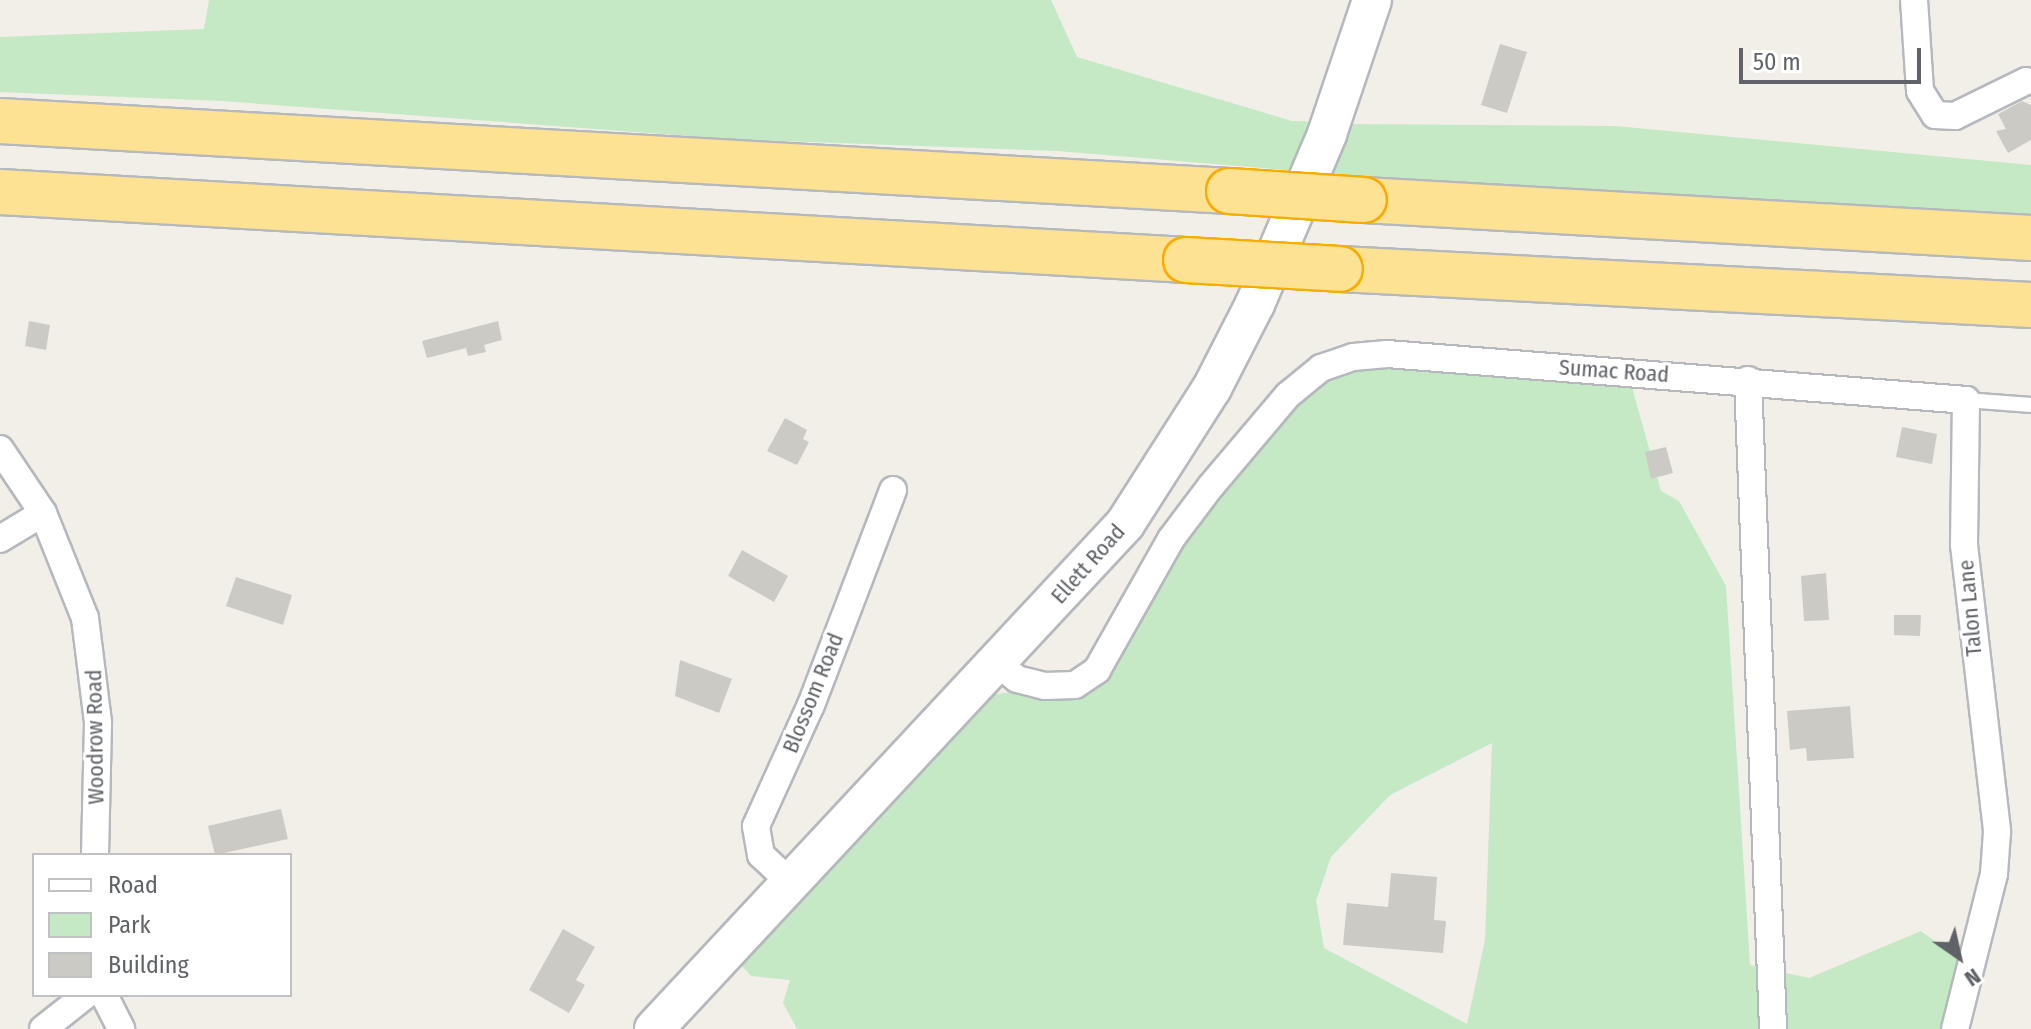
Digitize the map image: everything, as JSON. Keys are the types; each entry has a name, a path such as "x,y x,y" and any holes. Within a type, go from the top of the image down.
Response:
{"highway":[{"path":"0,121 2031,238"},
{"path":"0,192 1340,269 2031,305"}],"street":[{"name":"Ellett Road","path":"654,1029 793,885 1125,524 1212,388 1327,134 1372,0"},
{"path":"1914,0 1920,91 1935,115 1955,116 2026,81"},
{"name":"Sumac Road","path":"998,664 1017,679 1045,686 1075,685 1097,670 1171,539 1259,428 1321,368 1387,354 1748,380"},
{"path":"1773,1029 1748,380 1966,400"},
{"name":"Talon Lane","path":"1955,1029 1994,874 1997,832 1964,545 1966,400"},
{"name":"Woodrow Road","path":"0,449 43,513 80,599 90,643 98,723 95,853"},
{"name":"Blossom Road","path":"793,885 761,855 756,826 811,705 893,490"},
{"path":"0,539 43,513"},
{"path":"43,1029 83,997"},
{"path":"105,997 121,1029"}],"lane":[{"path":"1966,400 2031,405"}],"green space":[{"path":"209,0 1051,0 1077,57 1292,121 1318,122 1298,171 1057,151 729,139 222,101 0,92 0,37 204,29"},
{"path":"1349,124 1615,126 2031,165 2031,218 1330,174"},
{"path":"1396,365 1631,384 1661,491 1679,501 1726,586 1750,965 1809,978 1921,931 1947,950 1966,953 1950,1029 797,1029 783,1003 790,980 751,976 741,965 743,954 988,695 1027,690 1065,699 1092,690 1138,626 1178,547 1310,389 1332,374","holes":["1492,743 1485,940 1467,1024 1324,948 1316,901 1331,857 1390,795"]}],"building":[{"path":"1500,44 1527,52 1507,113 1481,105"},
{"path":"2022,101 2031,105 2031,140 2008,153 1996,131 2006,129 1998,114"},
{"path":"29,321 50,325 46,350 25,346"},
{"path":"498,321 502,340 484,345 486,352 468,356 466,348 427,358 422,341"},
{"path":"785,418 807,430 803,439 809,442 797,465 767,451"},
{"path":"1902,427 1937,434 1932,464 1896,457"},
{"path":"1666,447 1673,473 1651,479 1645,452"},
{"path":"742,550 788,576 774,602 728,576"},
{"path":"1826,573 1829,620 1804,621 1801,576"},
{"path":"236,577 292,595 283,625 226,606"},
{"path":"1894,615 1921,615 1920,636 1894,635"},
{"path":"680,660 732,679 719,713 675,696"},
{"path":"1850,706 1854,758 1807,761 1806,748 1790,750 1787,711"},
{"path":"281,809 288,839 215,853 208,826"},
{"path":"1391,873 1437,877 1434,920 1446,921 1443,953 1343,945 1347,903 1388,907"},
{"path":"563,929 595,947 576,980 585,985 569,1013 529,990"}]}
